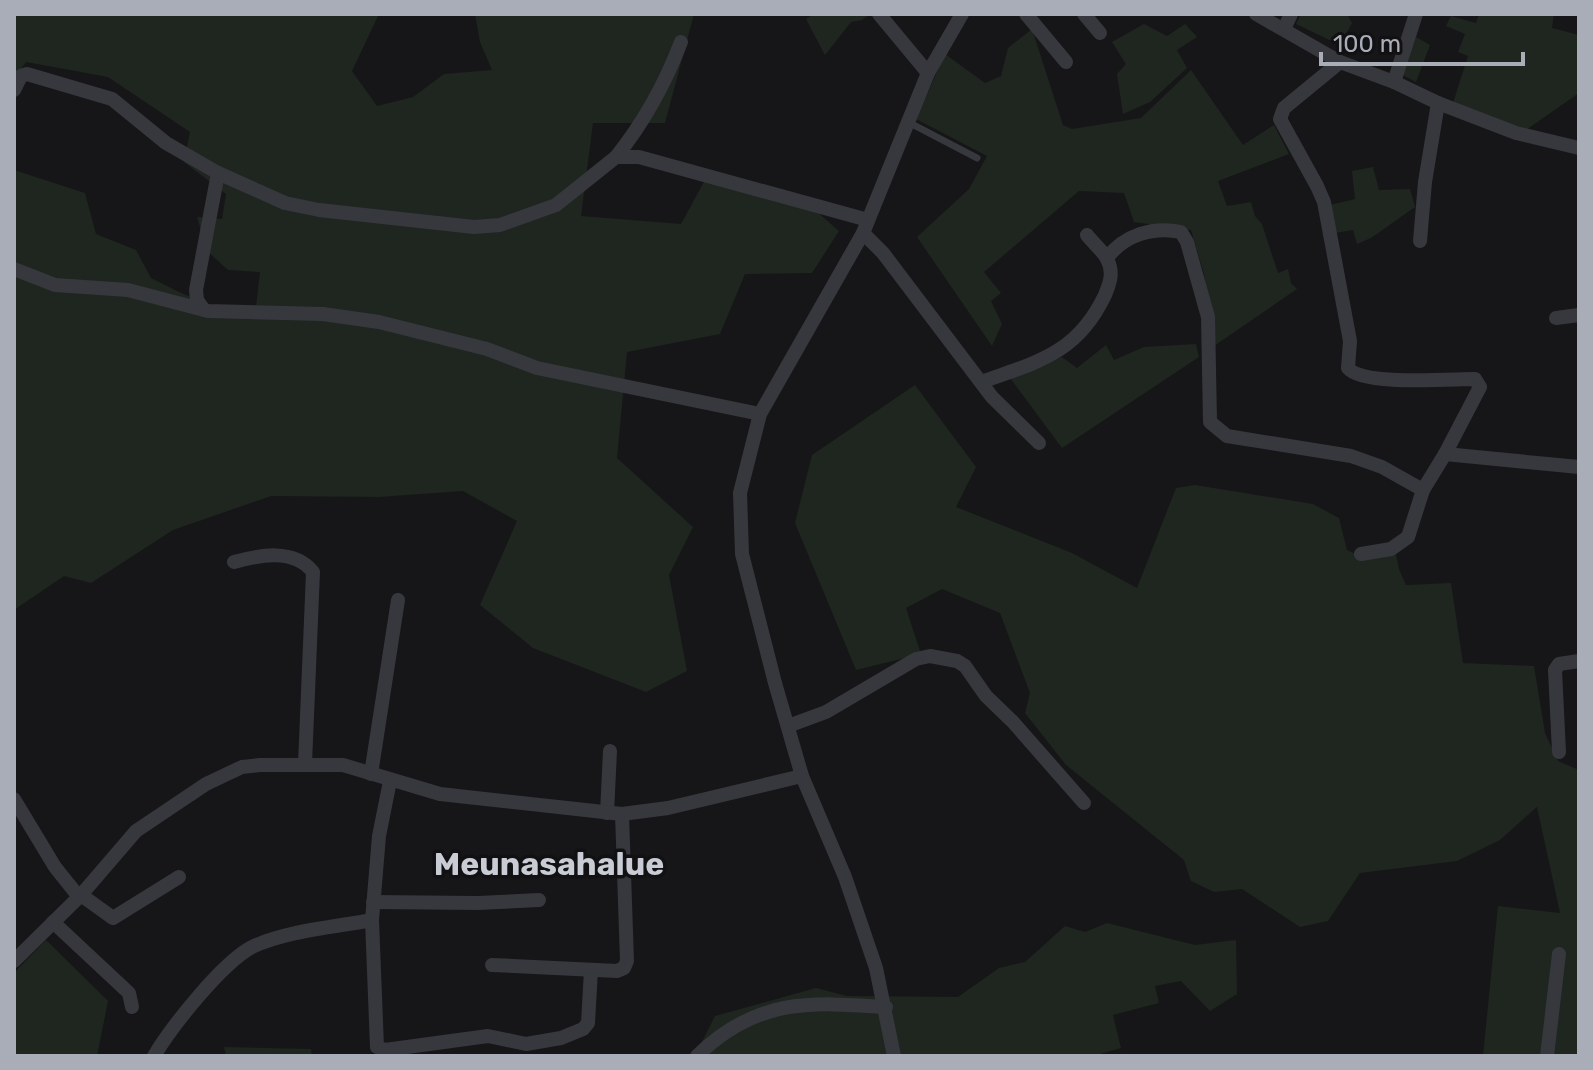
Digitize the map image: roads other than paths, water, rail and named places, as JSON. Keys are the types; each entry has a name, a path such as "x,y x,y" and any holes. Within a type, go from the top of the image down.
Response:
{"street":[{"path":"879,14 928,73"},
{"path":"894,1056 876,968 845,877 802,776 788,726 742,554 740,493 760,414 865,227 928,73 962,14"},
{"path":"1026,14 1066,62"},
{"path":"1084,14 1100,33"},
{"path":"1256,14 1340,62 1438,103 1516,133 1579,147"},
{"path":"1284,29 1291,14"},
{"path":"1394,82 1416,14"},
{"path":"14,90 21,76 27,74 112,99 166,143 218,173 285,203 487,227 556,205 616,157 652,103 681,42"},
{"path":"1340,62 1280,113 1281,125 1324,202 1350,341 1350,372 1356,376 1384,380 1475,379 1480,387 1423,490 1408,537 1391,549 1361,554"},
{"path":"1420,241 1425,182 1438,103"},
{"path":"616,157 639,157 865,227 981,382 1014,421 1039,443"},
{"path":"204,310 197,300 196,290 218,173"},
{"path":"1107,258 1124,241 1167,229 1181,232 1187,242 1208,317 1207,394 1210,422 1216,429 1227,436 1351,456 1382,467 1423,490"},
{"path":"981,382 1023,369 1056,353 1094,319 1112,274 1107,258 1087,235"},
{"path":"14,269 55,285 128,290 204,310 323,314 379,322 487,349 537,368 760,414"},
{"path":"1556,318 1579,315"},
{"path":"1445,454 1579,467"},
{"path":"234,562 269,554 305,564 313,572 305,764"},
{"path":"371,774 398,600"},
{"path":"788,726 826,712 916,659 930,656 957,661 965,666 986,696 1084,803"},
{"path":"1559,752 1555,670 1559,664 1579,661"},
{"path":"492,965 617,971 624,968 627,961 610,751"},
{"path":"14,961 80,896 136,831 206,784 242,767 343,765 440,794 615,814 668,808 802,776"},
{"path":"390,781 379,836 372,920 377,1047 385,1050 488,1036 526,1044 561,1038 583,1029 588,1023 591,970"},
{"path":"14,799 55,867 80,896 113,918 179,877"},
{"path":"373,902 539,900"},
{"path":"156,1055 220,972 236,957 254,946 279,938 372,920"},
{"path":"53,922 129,993 132,1007"},
{"path":"1547,1056 1559,954"},
{"path":"697,1056 731,1030 772,1010 815,1003 886,1007"},
{"path":"495,1056 498,1039"}],"lane":[{"path":"908,122 977,158"}],"district":[{"name":"Meunasahalue","path":"549,864"}]}
